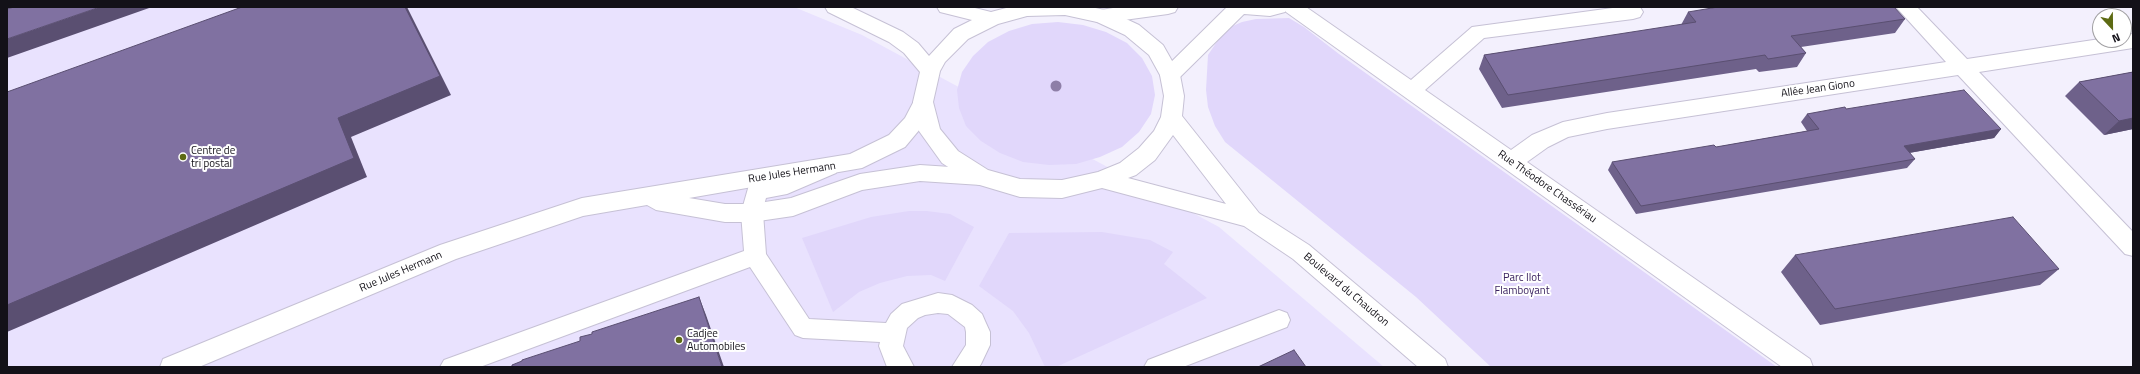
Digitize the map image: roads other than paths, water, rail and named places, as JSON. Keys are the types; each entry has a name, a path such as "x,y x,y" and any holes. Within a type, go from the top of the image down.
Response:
{"street":[{"path":"835,7 896,37 911,48 930,71"},
{"path":"947,7 991,18"},
{"path":"1102,16 1168,7"},
{"path":"1170,75 1239,7"},
{"path":"1243,7 1270,9 1278,7"},
{"name":"Rue Théodore Chassériau","path":"1293,7 1801,367"},
{"path":"1906,7 2133,247"},
{"path":"1065,8 1102,16 1132,30 1156,50 1170,75 1174,96 1171,117 1162,136 1147,154 1128,169 1102,180 1062,190 1020,188 981,177 950,157 930,131 923,102 930,71 938,57 961,34 991,18 1027,10 1065,8"},
{"path":"1412,91 1479,32 1633,12"},
{"name":"Allée Jean Giono","path":"1511,162 1540,141 1563,130 1607,121 2133,41"},
{"name":"Rue Jules Hermann","path":"172,367 448,252 582,207 854,162 897,142 913,123 923,102"},
{"name":"Boulevard du Chaudron","path":"1171,117 1251,220"},
{"path":"752,213 758,191 779,188 828,167"},
{"name":"Rue Jules Hermann","path":"637,198 725,213 752,213 793,207 860,182 920,173 981,177"},
{"name":"Boulevard du Chaudron","path":"1102,180 1251,220 1301,252 1436,367"}],"lane":[{"path":"752,213 755,256 804,328 893,333"},
{"path":"452,367 755,256"},
{"path":"902,367 895,359 891,346 893,333 899,321 910,311 938,303 952,306 964,312 974,321 978,332 978,345 973,357 964,367"},
{"path":"1156,367 1279,320"}],"place":[{"name":"Centre de tri postal","path":"183,157"},
{"name":"Cadjee Automobiles","path":"679,340"}],"park label":[{"name":"Parc Ilot Flamboyant","path":"1522,284"}]}
